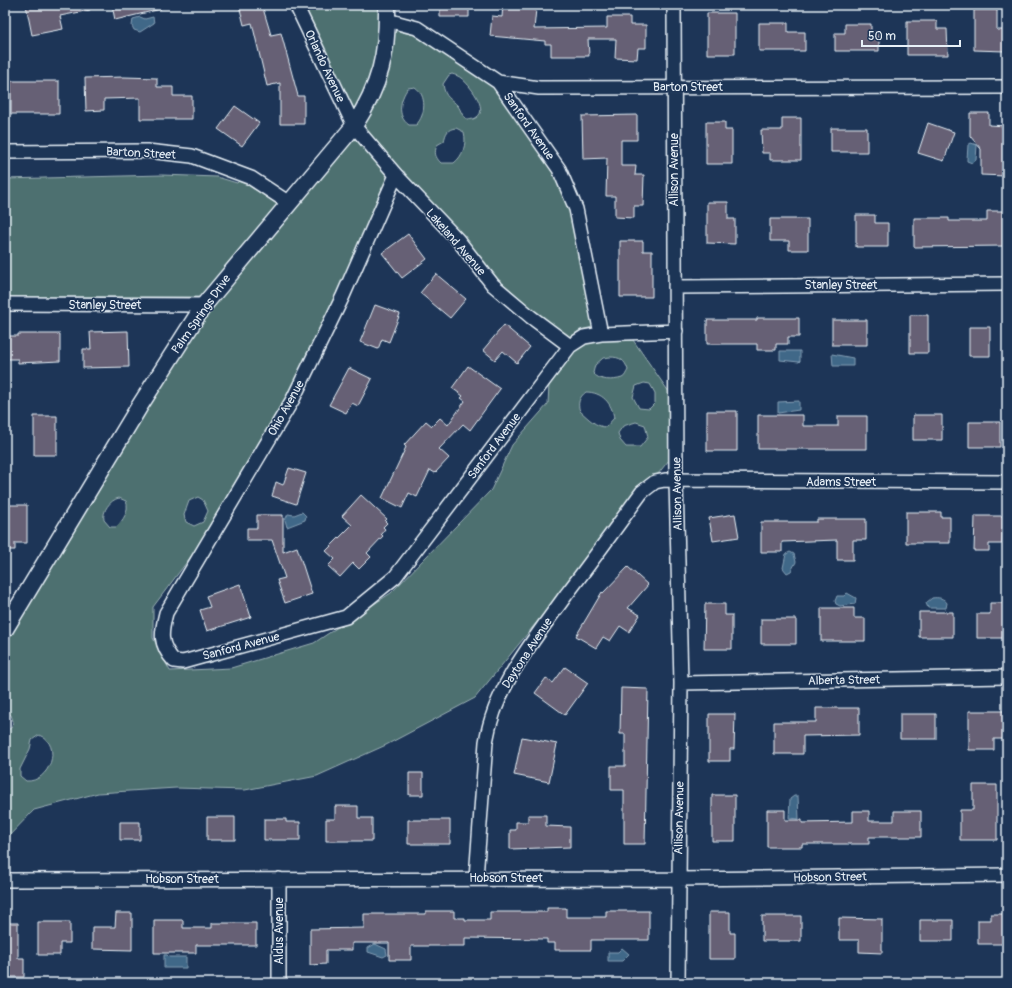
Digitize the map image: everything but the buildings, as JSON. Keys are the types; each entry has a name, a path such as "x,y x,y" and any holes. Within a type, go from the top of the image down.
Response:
{"street":[{"name":"Orlando Avenue","path":"296,5 354,126"},
{"name":"Allison Avenue","path":"674,5 676,482 681,683 678,983"},
{"name":"Palm Springs Drive","path":"5,629 138,407 204,305 354,126 368,104 378,81 384,54 387,13"},
{"name":"Barton Street","path":"387,13 417,28 498,82 539,88 1007,87"},
{"name":"Sanford Avenue","path":"161,632 163,645 168,654 174,660 183,662 346,617 395,577 570,346 584,337 602,334 576,209 559,169 498,82"},
{"name":"Lakeland Avenue","path":"354,126 396,175 458,240 493,284 531,317 570,346"},
{"name":"Barton Street","path":"5,152 147,151 192,156 251,178 289,203"},
{"name":"Ohio Avenue","path":"161,632 166,613 293,399 343,296 396,175"},
{"name":"Stanley Street","path":"675,286 1007,284"},
{"name":"Stanley Street","path":"5,304 204,305"},
{"path":"602,334 676,331"},
{"name":"Daytona Avenue","path":"476,878 489,720 508,678 549,619 642,492 655,482 665,480 676,482"},
{"name":"Adams Street","path":"676,482 1007,482"},
{"name":"Alberta Street","path":"681,683 1007,677"},
{"name":"Hobson Street","path":"5,880 476,878 678,879 1007,875"},
{"name":"Aldus Avenue","path":"279,879 279,983"}],"green space":[{"path":"304,5 380,5 378,52 372,79 355,112"},
{"path":"393,30 415,35 494,88 553,173 570,211 593,327 580,330 570,337 535,311 498,279 463,235 404,174 405,172 400,169 363,126 376,103 384,80 390,56","holes":["452,74 464,81 473,91 481,108 480,113 476,118 465,118 458,106 445,93 443,84 449,75","415,87 422,95 424,105 423,111 422,116 416,125 409,125 402,117 401,102 408,88","456,128 464,132 464,149 460,157 454,163 441,163 437,159 436,155 437,145 444,141 447,132"]},
{"path":"354,137 388,177 337,293 287,395 192,555 153,607 153,638 170,671 231,668 314,643 338,627 350,623 371,606 391,593 491,490 512,445 548,404 549,384 574,351 586,344 602,341 633,340 669,392 669,460 658,474 652,476 637,487 545,612 475,698 386,745 317,776 245,790 176,788 98,793 34,810 5,840 5,732 12,727 13,721 11,715 5,712 5,643 144,412 208,312 211,313 211,308","holes":["610,357 624,361 628,370 624,377 610,380 602,379 596,376 593,373 595,365 603,358","644,383 650,384 655,393 655,403 649,409 639,408 633,397 636,386","586,392 597,394 605,399 611,408 614,418 606,427 595,424 580,411 579,403 582,396","636,422 645,425 648,437 640,447 626,447 620,440 618,433 623,426","198,497 203,500 208,511 203,522 194,526 186,522 184,515 189,501","119,498 126,501 127,504 125,515 116,527 110,527 104,520 105,510 113,501","39,735 47,740 51,747 52,754 47,770 34,780 26,781 20,776 20,769 30,749 32,740"]},
{"path":"162,175 217,177 237,183 239,181 248,185 278,205 202,297 5,297 5,179"}],"water":[{"path":"140,17 145,19 153,17 154,23 140,32 134,30 132,26 133,19"},
{"path":"971,143 977,145 976,160 972,163 967,161 968,145"},
{"path":"780,351 800,351 800,361 780,360"},
{"path":"832,354 853,358 853,366 833,366"},
{"path":"799,401 799,410 778,413 778,402"},
{"path":"302,512 306,516 305,520 287,527 285,520 288,514 294,515"},
{"path":"790,552 794,554 796,562 791,571 787,573 783,568 786,554"},
{"path":"847,593 856,598 855,604 840,606 836,604 835,601 837,596 844,596"},
{"path":"932,598 943,599 947,603 946,608 928,608 926,603"},
{"path":"794,796 798,796 799,819 789,818 790,799"},
{"path":"375,944 386,949 387,955 383,957 368,952 368,948"},
{"path":"622,948 629,954 622,961 608,961 608,952 618,952"},
{"path":"164,955 169,957 186,957 186,968 164,968"}]}
